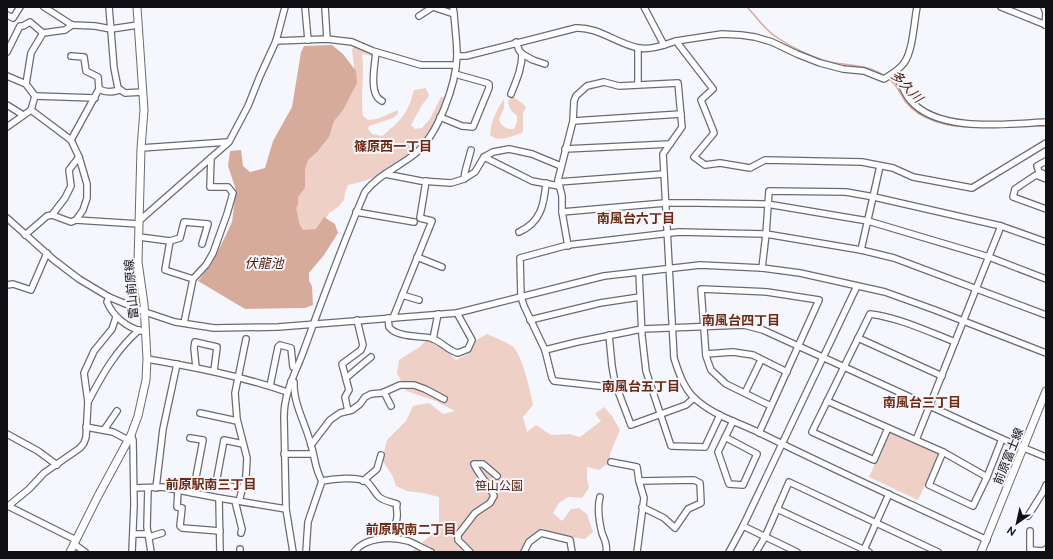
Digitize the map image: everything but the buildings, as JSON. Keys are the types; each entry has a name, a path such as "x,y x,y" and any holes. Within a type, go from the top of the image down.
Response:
{"main road":[{"name":"雷山前原線","path":"70,552 129,438 138,416 146,380 147,359 142,331 145,312 138,262 141,148 144,110 138,7"},
{"name":"前原富士線","path":"981,552 1046,391"}],"street":[{"path":"7,15 13,18 20,7"},
{"path":"44,7 72,25 95,26 111,29 138,25"},
{"path":"109,7 114,68 117,84 120,90 125,93 143,92"},
{"path":"25,235 47,216 52,215 71,222 76,220 139,223 229,142 248,106 276,41 285,7"},
{"path":"305,7 308,40"},
{"path":"325,7 327,39"},
{"path":"419,16 433,7 454,14"},
{"path":"293,552 286,508 284,405 287,392 365,192 385,174 415,153 437,126 455,74 457,56 453,7"},
{"path":"644,7 664,45"},
{"path":"457,56 466,56 516,42 576,28 596,31 638,48 648,48 676,41 722,34 741,35 772,42 796,54 820,63 843,69 864,71 884,79 891,75 904,63 909,51 917,7"},
{"path":"1001,7 1046,25 1046,14 1044,7"},
{"path":"7,52 20,26 30,22 43,33 65,30 72,25"},
{"path":"26,84 31,53 43,33"},
{"path":"276,41 327,39 352,42 376,52 421,64 456,65"},
{"path":"676,41 713,89 701,100 714,133 694,157 705,165 720,163 750,168 765,160 862,162 893,168 913,177 972,188 1046,143"},
{"path":"516,42 522,54 545,64"},
{"path":"638,48 638,84"},
{"path":"376,52 374,86 375,94 382,101"},
{"path":"511,94 521,68 522,54"},
{"path":"71,56 84,57 86,70 98,77 99,89 71,140"},
{"path":"440,117 462,126 473,127 489,88 489,84 487,83 455,74"},
{"path":"891,75 901,84 903,91 911,102 925,112 938,118 964,123 1046,122"},
{"path":"7,76 26,84 34,96 31,110 7,127"},
{"path":"568,245 562,212 562,196 559,184 561,166 573,121 574,101 576,96 587,86 604,82 619,86 678,83 682,127 663,154 674,358 689,393 698,402 720,415 987,540"},
{"path":"99,89 104,92 120,90"},
{"path":"34,96 94,98"},
{"path":"7,105 23,115"},
{"path":"31,110 71,140 79,157 87,184 87,198 83,210 76,220"},
{"path":"573,121 681,114"},
{"path":"141,148 229,142"},
{"path":"565,149 670,144"},
{"path":"385,174 426,181 451,183 464,179 475,172 484,157 492,152 509,149 532,154 561,166"},
{"path":"464,179 471,150"},
{"path":"52,215 65,198 71,186 69,170 79,157"},
{"path":"484,157 532,180 546,183 559,184 664,174"},
{"path":"184,323 193,279 206,265 213,253 233,193 228,187 210,187 211,158"},
{"path":"1046,161 1037,166 1039,172 1046,175"},
{"path":"861,250 880,166"},
{"path":"1046,179 1036,175 1015,189 1012,197 1046,209"},
{"path":"426,181 420,218 432,221 402,295 390,318 389,327 394,332 433,339 456,353 463,352 468,349 472,340 457,312"},
{"path":"519,232 530,226 541,211 545,197 546,183"},
{"path":"762,268 769,191 846,192 874,197 1001,226 1046,242"},
{"path":"562,212 665,203 697,202 767,204 868,221 989,257 1046,279"},
{"path":"356,212 414,222"},
{"path":"8,220 79,279 109,297 145,312 175,322 214,328 278,327 457,312 604,276 700,265 762,268 800,273 885,292 1046,353"},
{"path":"139,237 170,241 180,238 184,222 208,224 202,244"},
{"path":"916,440 1001,226"},
{"path":"617,388 554,381 545,350 530,320 521,297 520,258 568,245 667,233 766,234 861,250 894,258 1046,315"},
{"path":"170,241 165,270 193,279"},
{"path":"7,285 13,284 31,290 47,253"},
{"path":"417,257 442,267"},
{"path":"639,272 646,371 671,446 705,446 720,415"},
{"path":"729,552 743,526 857,286"},
{"path":"759,433 819,300 767,292 701,289 706,354 711,370 726,384 771,406"},
{"path":"402,295 419,300"},
{"path":"530,320 640,296"},
{"path":"88,402 110,362 126,341 142,331 116,317 106,302 109,297"},
{"path":"433,339 438,314"},
{"path":"888,428 874,460 812,432 826,400 870,314 886,316 954,342"},
{"path":"85,552 75,542 8,506 29,489 44,473 80,448 84,443 86,437 88,402 84,373 94,351 112,329 116,317"},
{"path":"348,411 345,397 349,390 342,364 361,350 363,345 357,320"},
{"path":"545,350 642,329 744,324 763,330 823,356 844,367 1046,458"},
{"path":"609,335 612,366 617,388 631,425 686,405 694,398"},
{"path":"858,338 942,376"},
{"path":"241,533 242,529 237,501 246,476 247,458 237,421 235,393 246,339"},
{"path":"196,367 194,348 195,342 217,347 214,371"},
{"path":"270,386 278,347 280,345 291,348 294,367 296,368"},
{"path":"706,354 733,352 753,355 787,372"},
{"path":"346,378 371,358"},
{"path":"147,359 214,371 287,392"},
{"path":"745,393 761,360"},
{"path":"156,488 163,430 177,364"},
{"path":"291,381 294,382 296,401 312,445 319,476 322,481 308,522 306,552"},
{"path":"312,445 330,420 340,413 352,410 360,404 365,397 371,394 384,392 400,385 414,385 444,399"},
{"path":"384,392 391,406"},
{"path":"826,400 943,452 988,477"},
{"path":"104,430 117,411"},
{"path":"200,413 237,421"},
{"path":"725,437 757,454 743,485 728,484 718,452 725,437 733,420"},
{"path":"86,427 113,432 133,440 134,488 132,552"},
{"path":"7,434 38,451 57,465"},
{"path":"190,438 203,440 193,493"},
{"path":"943,452 928,485 973,506 988,477 1002,439"},
{"path":"242,489 216,483 224,440 243,444"},
{"path":"284,454 313,454"},
{"path":"363,480 377,470 381,455"},
{"path":"611,462 637,467 644,498 637,552"},
{"path":"470,552 458,540 458,535 475,513 490,503 494,496 491,488 479,474 474,464 483,464 497,476"},
{"path":"322,481 349,479 363,480 372,486 379,496 397,504 396,508 398,512 396,525 390,532 391,538"},
{"path":"639,481 694,480 700,483 701,503 688,509 675,528 664,518 642,506"},
{"path":"756,552 765,537 789,482 938,552"},
{"path":"1028,516 1046,485"},
{"path":"134,488 162,487 219,498 286,508"},
{"path":"148,488 149,536 151,552"},
{"path":"178,491 177,507 182,508 180,526 182,528 220,531"},
{"path":"777,509 866,551 876,523 889,494"},
{"path":"600,497 598,505 602,532 607,548 606,552"},
{"path":"219,498 220,552"},
{"path":"743,526 797,552"},
{"path":"1030,531 1030,550 1043,551 1046,549"},
{"path":"133,534 149,536 162,533"},
{"path":"524,552 529,542 540,533 570,540 572,552"},
{"path":"354,552 358,546 364,543 391,538 409,542 431,552"}],"green space":[{"path":"354,46 373,53 372,56 362,54 363,116 368,120 377,119 398,110 398,114 393,118 369,126 368,129 372,134 382,136 390,130 407,110 414,90 426,88 429,96 422,105 411,125 415,129 422,128 430,119 441,97 444,97 432,126 413,150 375,177 348,185 344,200 338,207 329,213 318,230 302,232 297,227 295,205 305,160 354,80 352,50"},
{"path":"511,97 514,97 526,107 523,113 523,131 522,133 501,139 493,137 490,135 493,121 496,112 504,99 504,108 499,119 500,122 504,127 514,129 517,122 517,116 510,109 508,102"},
{"name":"笹山公園","path":"487,334 504,341 513,347 520,357 526,374 533,405 523,417 527,432 536,425 551,435 569,434 580,437 601,421 595,414 604,407 612,416 620,430 610,454 610,462 599,470 587,467 589,488 582,498 568,497 559,503 553,513 562,521 571,509 579,508 587,514 593,532 585,539 557,535 542,528 532,539 525,543 520,552 411,552 430,536 439,526 439,497 407,491 396,486 392,475 382,460 387,440 406,421 413,406 429,403 443,414 455,411 436,401 406,391 397,373 399,360 421,346 426,340 446,351 456,360 468,354 476,340"},
{"path":"889,433 937,452 939,456 918,500 869,477"}],"water":[{"name":"伏龍池","path":"332,45 343,54 356,71 357,83 343,110 334,121 329,137 317,152 308,160 305,169 305,188 298,197 298,205 296,208 299,222 303,230 316,229 324,217 335,224 338,233 324,255 309,273 309,281 312,286 313,305 305,308 245,309 198,281 210,266 232,222 236,190 228,166 230,151 241,150 243,166 250,172 265,168 273,141 292,107 301,52 304,46"}],"waterway":[{"name":"多久川","path":"747,7 771,33 787,44 816,58 830,62 859,66 873,70 886,77"},
{"name":"多久川","path":"889,79 896,86 905,101 919,114 936,122 954,126 973,127"},
{"name":"多久川","path":"1026,126 1046,126"}],"district":[{"name":"篠原西一丁目","path":"393,146"},
{"name":"南風台六丁目","path":"636,218"},
{"name":"南風台四丁目","path":"741,320"},
{"name":"南風台五丁目","path":"641,386"},
{"name":"南風台三丁目","path":"922,402"},
{"name":"前原駅南三丁目","path":"211,484"},
{"name":"前原駅南二丁目","path":"411,529"}]}
